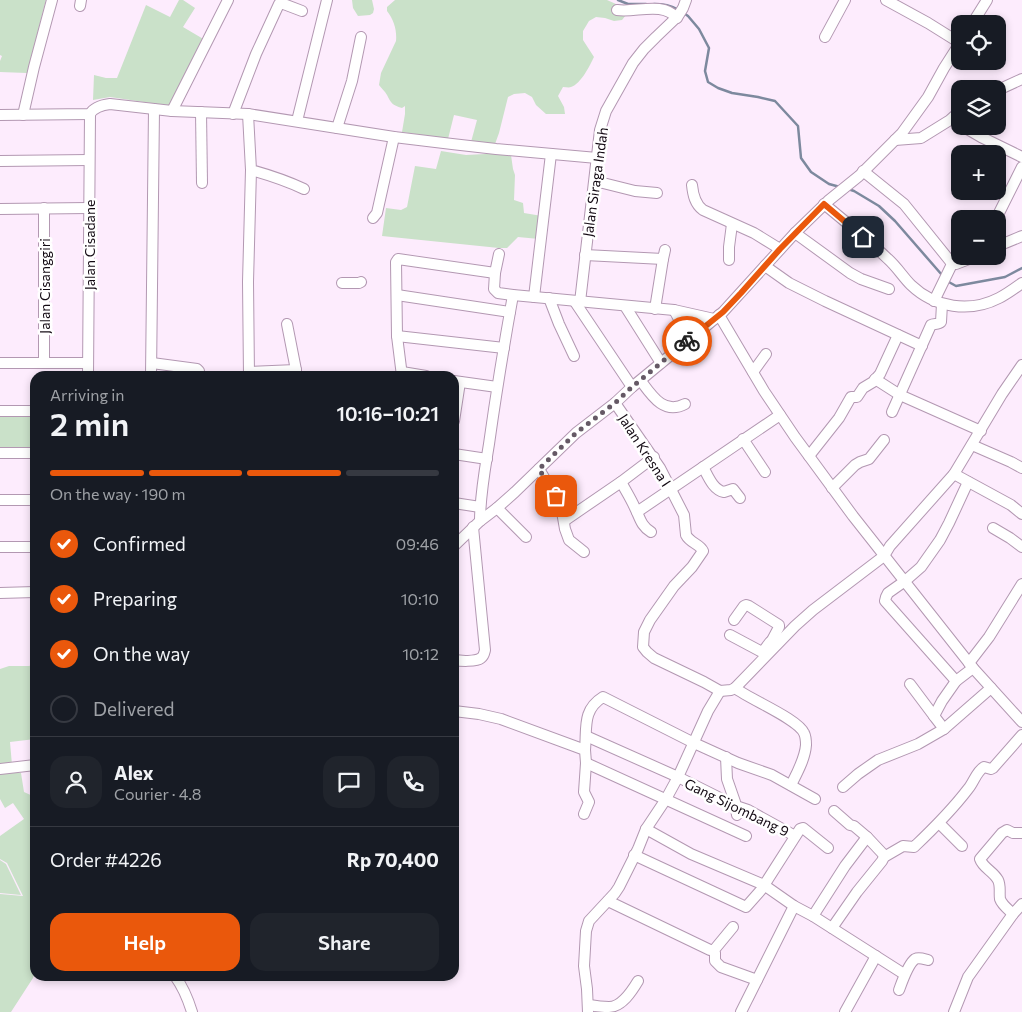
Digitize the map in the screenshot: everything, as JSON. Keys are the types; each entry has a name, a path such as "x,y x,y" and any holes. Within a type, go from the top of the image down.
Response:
{"street":[{"path":"23,115 52,0"},
{"path":"256,54 260,33 274,0"},
{"path":"298,121 327,0"},
{"path":"825,37 845,0"},
{"path":"886,0 951,37"},
{"path":"978,15 987,0"},
{"path":"172,111 228,1"},
{"path":"233,114 256,54 279,4 302,11"},
{"path":"617,10 631,11 654,8 668,12 681,11"},
{"name":"Jalan Siraga Indah","path":"578,302 595,181 600,130 606,111 644,49 681,11"},
{"path":"337,128 352,81 361,37"},
{"path":"459,541 576,433 615,403 693,337 741,293 780,249 826,202 863,172 902,133 928,97 951,57"},
{"path":"1006,86 1022,79"},
{"path":"0,115 90,114 97,107 110,104 172,111 248,114 394,137 597,158"},
{"path":"151,371 154,109"},
{"path":"202,112 202,184"},
{"name":"Jalan Cisadane","path":"88,371 90,114"},
{"path":"248,114 251,170 248,282 249,371"},
{"path":"895,140 921,138 950,120"},
{"path":"977,135 1022,157"},
{"path":"373,218 377,213 394,137"},
{"path":"534,297 551,154"},
{"path":"0,161 89,160"},
{"path":"1000,210 1022,167"},
{"path":"251,170 291,182 304,189"},
{"path":"863,172 911,210 951,261"},
{"path":"595,181 635,191 656,193"},
{"path":"692,185 694,199 700,208 754,233 780,249"},
{"path":"826,202 888,259 911,285 926,297 938,303 964,308 976,306 998,299 1022,283"},
{"name":"Jalan Cisanggiri","path":"44,208 44,363"},
{"path":"0,209 89,208"},
{"path":"728,260 732,224"},
{"path":"795,233 850,273 889,289"},
{"path":"1006,243 1022,236"},
{"path":"499,254 495,272 495,291 513,295 578,302 674,310 716,317 832,488 971,665 1022,722"},
{"path":"585,255 664,254 655,309"},
{"path":"402,371 397,336 396,262 398,259 495,272"},
{"path":"892,412 931,325 941,322 938,303 940,288 952,265"},
{"path":"765,266 797,287 922,346"},
{"path":"342,283 362,282"},
{"path":"459,660 478,660 482,657 485,650 477,524 497,386 513,295"},
{"path":"397,296 510,312"},
{"path":"549,298 574,356"},
{"path":"578,302 632,387"},
{"path":"625,306 661,363"},
{"path":"674,310 693,337"},
{"path":"287,324 296,371"},
{"path":"809,456 839,418 851,397 856,397 862,388 871,384 882,370 898,335"},
{"path":"397,336 504,348"},
{"path":"753,372 766,354"},
{"path":"0,363 88,364"},
{"path":"152,364 197,369 198,371"},
{"path":"638,981 626,997 615,1006 588,1008 584,970 587,928 590,920 619,887 646,829 666,800 708,711 720,691 736,688 774,644 813,610 884,556 890,546 954,474 1002,394 1022,365"},
{"path":"875,379 900,395 980,431"},
{"path":"641,381 657,401 677,408 685,404"},
{"path":"459,382 497,386"},
{"name":"Jalan Kresna I","path":"615,403 654,457 684,515 687,538 703,550 692,568 674,586 650,620 644,632 644,647 654,658 720,691"},
{"path":"0,412 30,411"},
{"path":"637,512 780,414"},
{"path":"743,439 765,472"},
{"path":"832,488 856,465 869,459 884,440"},
{"path":"972,445 1022,468"},
{"path":"0,453 30,453"},
{"path":"459,455 486,459"},
{"path":"564,522 654,457"},
{"path":"703,467 717,490 724,492 732,489 740,498"},
{"path":"539,469 559,501 569,540 584,552"},
{"path":"954,474 1011,505 1022,514"},
{"path":"621,482 637,512 642,526 650,532"},
{"path":"956,681 886,601 886,597 888,593 921,567 940,540 968,482"},
{"path":"0,500 30,500"},
{"path":"459,504 480,508"},
{"path":"497,508 526,537"},
{"path":"993,528 1022,548"},
{"path":"0,547 30,547"},
{"path":"934,716 956,681 971,665 1022,584"},
{"path":"0,593 30,592"},
{"path":"730,635 760,652 774,644 779,627 779,625 746,605 734,620"},
{"path":"910,684 944,729"},
{"path":"736,688 796,724 804,733 806,747 804,756 791,785"},
{"path":"843,787 878,760 918,744 944,729 991,688"},
{"path":"584,814 589,802 584,792 587,714 603,697 694,743 738,763 772,775 815,799"},
{"path":"459,712 500,719 585,750"},
{"path":"832,928 884,857 903,846 914,847 939,823 969,788 980,770 984,767 993,768 1022,735"},
{"name":"Gang Sijombang 9","path":"586,736 678,777 737,810 748,810 796,836"},
{"path":"726,757 727,780 737,810"},
{"path":"586,763 746,836"},
{"path":"0,769 30,766"},
{"path":"834,811 867,837 884,857"},
{"path":"939,823 962,846"},
{"path":"634,855 748,907 800,829 803,828 828,848"},
{"path":"646,829 691,854 764,885 794,906 904,974"},
{"path":"1013,914 1001,901 999,881 992,872 982,865 980,859 1006,830 1013,834 1022,833"},
{"path":"813,916 845,866 867,837"},
{"path":"608,901 710,950 714,950"},
{"path":"954,1012 965,982 980,958 1022,904"},
{"path":"741,1012 794,906"},
{"path":"733,927 714,950 714,960 721,967 757,980"},
{"path":"845,1012 876,956"},
{"path":"899,990 904,974 915,960 920,958 928,960"},
{"path":"179,981 192,1012"}],"green space":[{"path":"0,0 46,0 27,73 0,72 2,56 0,55"},
{"path":"179,0 183,0 195,8 183,27 205,40 171,106 110,97 93,100 94,75 117,78 146,5 170,17"},
{"path":"352,0 372,0 373,13 358,16 353,8"},
{"path":"395,0 607,0 627,9 626,15 622,20 614,21 596,17 589,21 583,31 583,40 594,57 585,74 578,82 570,87 563,87 558,96 564,107 565,114 546,114 536,105 532,97 525,93 514,94 508,97 499,133 495,144 491,145 471,142 477,120 454,115 448,139 402,132 405,106 402,108 392,103 379,85 381,73 396,41 392,18 387,11 387,7"},
{"path":"441,151 466,155 505,153 511,155 515,175 514,200 523,203 524,213 542,216 539,239 518,237 507,248 499,248 382,236 386,208 401,210 407,207 415,166 436,169"},
{"path":"0,416 30,416 30,449 0,448"},
{"path":"9,666 29,666 30,740 10,742 12,765 0,767 0,669"},
{"path":"0,773 21,773 24,792 30,795 31,981 11,1012 0,1012 0,894 23,896 7,863 0,859 0,836 24,819 13,803 5,808 0,799"},
{"path":"0,860 6,864 21,895 0,893"}],"waterway":[{"path":"618,0 628,4 646,4"},
{"path":"654,4 666,5 677,9"},
{"path":"682,12 699,29 709,48 705,71 708,82 732,93 775,101 798,126 801,158 811,172 829,184 840,187"},
{"path":"848,189 879,206 895,221 942,275"},
{"path":"947,281 956,286 1005,277 1022,268"}],"way so far":[{"path":"556,496 539,469 576,433 615,403 687,341"}],"route":[{"path":"687,341 723,312 824,204 863,237"}]}
